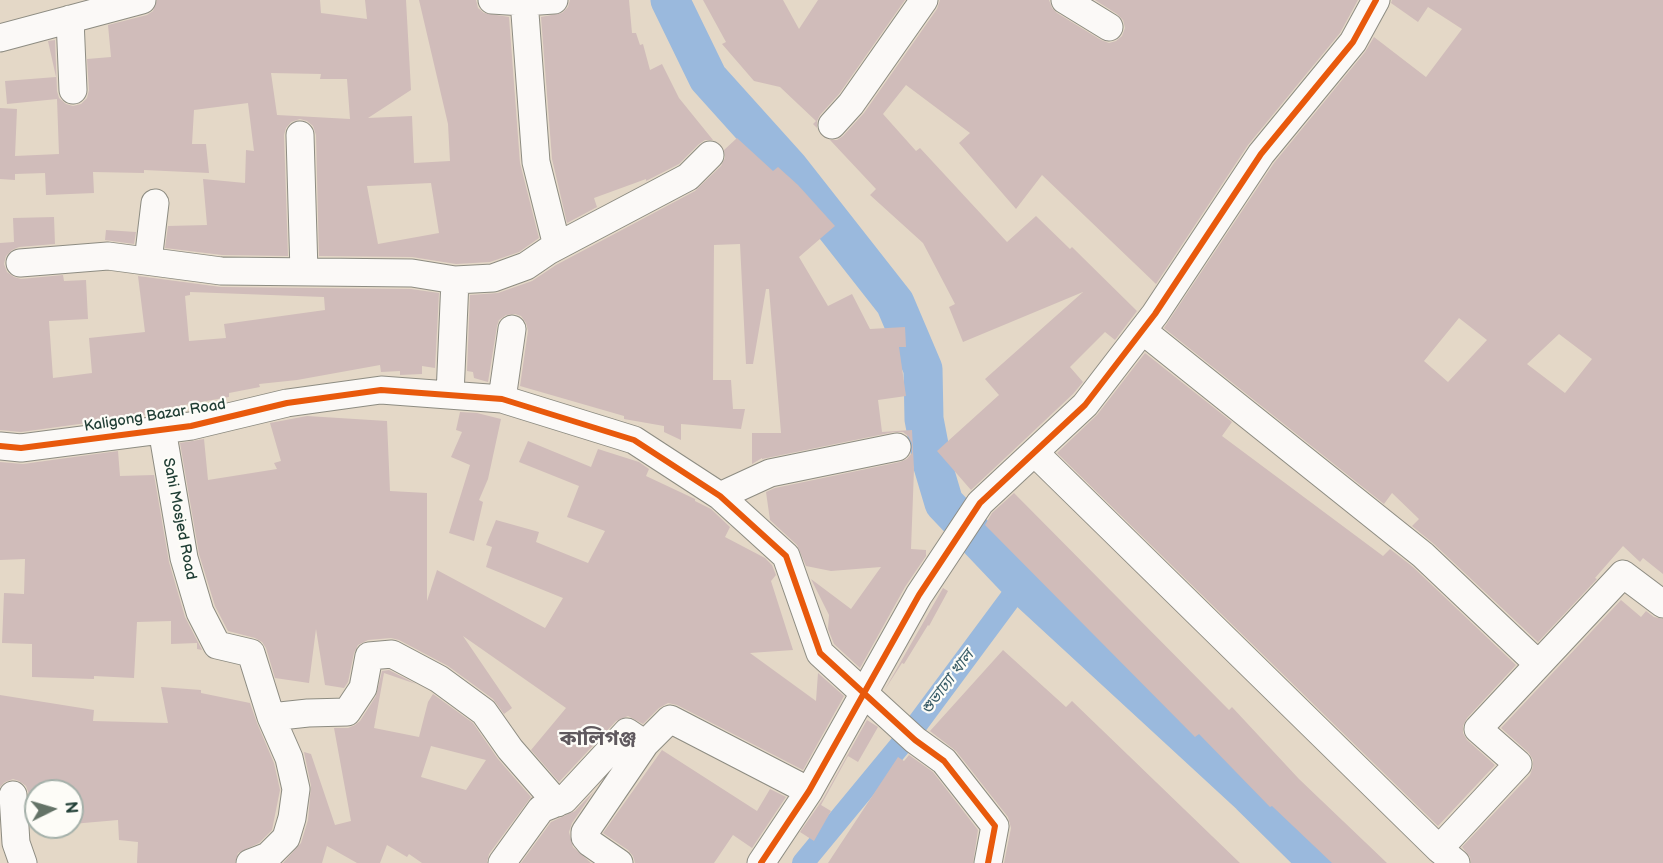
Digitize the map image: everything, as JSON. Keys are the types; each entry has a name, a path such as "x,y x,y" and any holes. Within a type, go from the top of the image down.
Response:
{"street":[{"path":"0,38 142,0"},
{"path":"492,0 554,0"},
{"path":"832,125 851,104 924,0"},
{"path":"1065,0 1109,27"},
{"path":"761,863 809,791 919,595 981,503 1085,405 1143,331 1261,154 1353,42 1376,0"},
{"path":"524,1 536,162 557,246"},
{"path":"70,19 73,90"},
{"path":"300,135 304,272"},
{"path":"20,263 108,256 221,271 412,273 455,280 493,278 526,266 557,246 687,177 710,155"},
{"path":"148,261 155,203"},
{"path":"450,395 455,280"},
{"path":"502,399 512,329"},
{"path":"1143,331 1423,555 1538,664"},
{"name":"Kaligong Bazar Road","path":"0,446 21,448 191,426 287,403 381,390 502,399 634,440 720,496 786,556 820,653 915,740 944,760 995,826 988,863"},
{"name":"Sahi Mosjed Road","path":"162,429 184,558 200,612 217,645 251,653 271,717"},
{"path":"720,496 770,473 897,447"},
{"path":"1035,453 1447,856 1518,764 1478,729 1623,574 1663,604"},
{"path":"250,863 268,856 286,838 295,798 296,789 289,758 271,717 346,712 363,688 369,656 392,654 439,679 484,712 510,750 557,803"},
{"path":"619,863 590,843 585,837 585,832 645,744 670,719 809,791"},
{"path":"502,863 541,809 564,800 627,732 645,744"},
{"path":"13,795 16,843 23,863"}],"building":[{"path":"157,0 320,0 321,13 367,19 365,0 406,0 411,90 368,118 412,116 414,163 450,161 448,124 419,0 476,0 478,8 484,13 509,17 520,163 539,238 519,252 490,262 456,264 412,257 319,256 316,135 313,126 300,119 291,122 284,135 288,256 222,255 165,248 168,226 207,225 203,179 245,183 246,150 254,151 248,103 194,110 192,144 206,144 209,173 144,170 144,173 93,172 94,193 46,195 45,173 15,174 15,180 0,179 0,108 17,109 15,156 59,154 57,99 7,104 5,81 56,77 48,41 55,40 59,98 73,106 81,104 87,98 89,90 87,59 111,57 108,25 147,15 153,11","holes":["271,73 321,74 320,79 347,79 350,119 277,115","431,183 439,233 378,244 367,186"]},
{"path":"570,0 629,0 632,33 636,33 640,45 643,44 650,70 662,64 679,98 713,140 705,140 679,164 646,181 646,179 594,198 597,207 567,223 552,159 541,17 562,13 568,7"},
{"path":"703,0 783,0 799,29 818,0 905,0 839,94 820,115 817,128 813,124 816,121 780,87 754,81 722,44 726,42"},
{"path":"940,0 1049,0 1057,13 1109,43 1122,36 1125,28 1123,20 1095,0 1358,0 1340,33 1248,145 1156,284 1042,175 1016,209 959,143 970,133 906,85 883,114 916,151 920,148 1007,242 1036,216 1070,249 1072,247 1137,311 1115,340 1105,332 1070,367 1083,382 971,490 937,451 999,395 985,379 1083,292 963,342 949,307 955,304 923,243 870,195 876,189 830,140 837,140 843,136 864,113 937,9"},
{"path":"1392,0 1663,0 1663,574 1643,558 1640,562 1623,546 1595,578 1597,579 1538,642 1412,526 1419,519 1392,493 1384,504 1164,328 1274,163 1365,52 1374,37 1426,77 1462,29 1428,7 1418,22 1391,3","holes":["1459,318 1487,340 1448,382 1424,361","1559,334 1592,359 1565,393 1527,364"]},
{"path":"737,138 773,171 778,167 798,185 835,226 799,257 828,306 852,294 870,329 905,327 906,347 899,347 906,396 878,400 882,432 912,430 914,469 911,549 926,550 926,556 905,587 860,668 834,644 828,629 829,615 811,579 851,609 881,567 831,571 806,566 797,545 770,520 766,492 775,488 900,462 912,453 912,443 903,432 894,432 762,458 752,464 752,433 781,433 769,289 766,289 753,364 746,364 740,244 714,245 713,380 731,380 733,409 745,409 741,429 681,424 681,440 664,432 664,426 624,419 624,416 520,386 528,331 521,316 515,314 506,315 499,320 488,382 474,378 473,372 467,371 470,295 498,293 532,281 556,265 695,191 721,166 725,158 724,150"},
{"path":"54,217 55,244 19,247 12,250 6,256 4,264 7,272 21,279 63,275 64,281 86,280 88,319 49,321 53,378 92,373 89,338 145,332 138,276 221,287 411,289 439,293 435,368 422,366 422,374 400,375 400,371 381,372 380,365 297,380 259,384 260,387 229,393 229,397 144,412 145,415 21,432 0,430 0,243 14,242 13,218","holes":["190,292 324,297 325,310 224,324 226,338 189,341 185,296 190,295"]},
{"path":"106,230 136,232 134,244 105,240"},
{"path":"1145,353 1232,422 1222,436 1383,556 1390,549 1413,567 1516,665 1467,718 1463,726 1463,733 1467,740 1495,765 1438,826 1057,453 1097,415"},
{"path":"460,412 477,413 501,419 488,479 479,500 483,502 474,541 449,533 470,465 451,457 462,432 456,430"},
{"path":"307,416 387,421 390,491 427,493 427,601 437,570 545,628 563,598 486,567 492,547 486,545 496,520 539,532 536,542 588,563 605,531 567,517 579,486 519,462 528,441 591,467 598,449 639,462 649,469 646,476 711,509 730,527 725,537 765,558 772,565 776,575 771,581 793,650 750,653 816,701 818,673 844,696 803,770 677,705 668,703 659,708 643,724 628,716 616,721 559,782 531,750 566,708 463,636 512,708 504,714 493,699 448,666 391,638 368,640 358,645 348,682 344,688 325,685 316,629 309,683 275,678 262,642 228,631 215,606 199,554 180,443 204,439 208,480 277,469 274,463 281,461 270,423"},
{"path":"118,451 120,476 154,475 169,562 185,617 202,650 197,649 197,643 171,644 171,621 137,622 134,678 32,677 32,644 2,643 4,593 24,594 25,559 0,560 0,462 23,464"},
{"path":"1014,493 1229,710 1232,707 1299,779 1387,863 1332,863 1272,806 1270,807 1199,734 1195,737 985,525 992,513"},
{"path":"943,588 948,591 929,626 884,691"},
{"path":"1621,600 1641,617 1646,611 1654,617 1663,619 1663,863 1471,863 1470,857 1462,847 1530,775 1533,767 1533,760 1529,753 1501,728"},
{"path":"1003,650 1066,707 1072,701 1240,863 1004,863 1011,828 1008,817 956,751 930,731"},
{"path":"389,670 416,684 384,673 374,728 419,737 428,702 433,694 473,723 498,759 531,797 489,854 487,863 422,863 409,854 407,857 387,845 380,863 357,863 327,846 322,863 283,863 301,843 308,820 311,786 304,752 311,754 335,825 351,821 334,728 348,728 360,721 376,696 382,671","holes":["431,746 486,760 466,790 421,777"]},
{"path":"161,687 201,690 201,693 250,703 274,763 280,790 272,830 259,843 238,853 235,863 137,863 138,842 119,840 118,820 84,823 84,779 24,779 24,785 13,779 0,787 0,695 94,710 93,721 168,723"},
{"path":"867,720 878,727 858,762 848,756 821,805 831,811 814,841 800,832 823,799"},
{"path":"662,750 757,811 770,789 786,797 752,848 733,835 714,863 635,863 628,850 603,833"},
{"path":"909,755 933,772 978,830 973,863 828,863 898,757 904,761"},
{"path":"594,791 572,823 569,832 573,847 591,863 521,863 551,822 575,811"}],"waterway":[{"path":"670,0 708,78 789,168 895,303 923,369 924,419 933,466 944,503 1021,584 1250,795 1319,863"},
{"name":"শুভাঢ্যা খাল","path":"803,863 912,731 1021,584"}],"cycle path":[{"path":"761,863 809,791 919,595 980,503 1085,405 1155,314 1261,154 1353,42 1376,0"},
{"path":"0,446 21,448 191,426 287,403 381,390 502,399 634,440 720,496 786,556 820,653 915,740 944,761 995,826 988,863"}],"district":[{"name":"কালিগঞ্জ","path":"598,740"}]}
